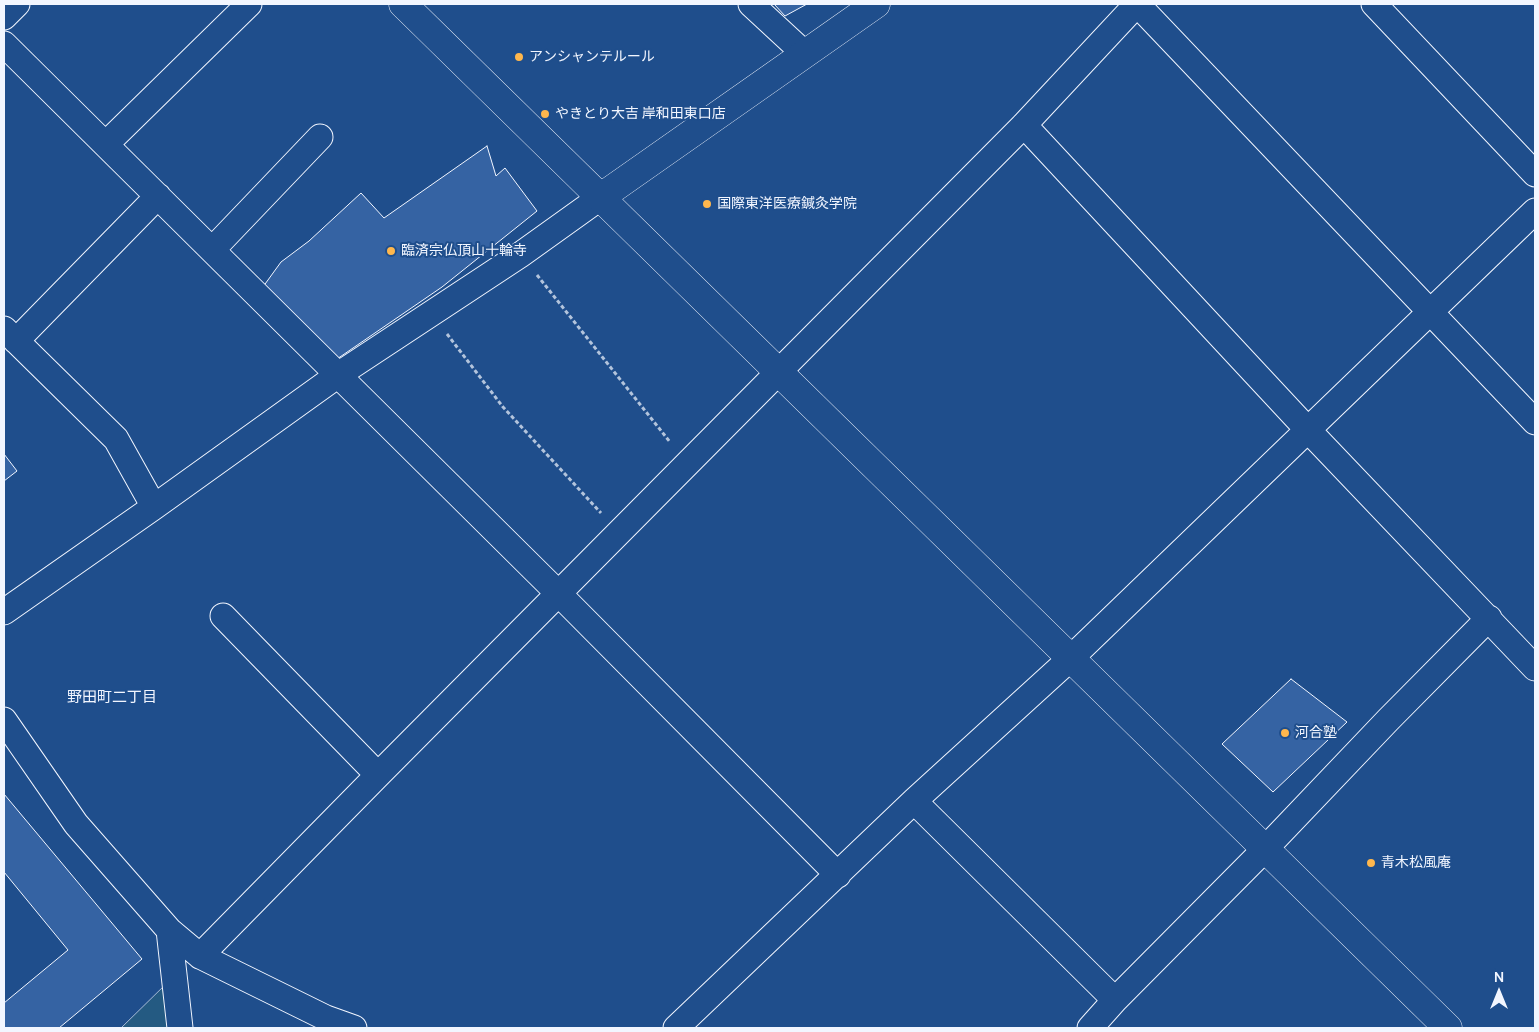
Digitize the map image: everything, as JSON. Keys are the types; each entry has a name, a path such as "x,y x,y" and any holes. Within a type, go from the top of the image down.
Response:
{"street":[{"path":"4,17 17,4"},
{"path":"106,144 249,4"},
{"path":"403,4 1448,1028"},
{"path":"751,4 806,54"},
{"path":"4,612 338,375 520,255 876,4"},
{"path":"200,956 1024,125 1137,4 1535,422"},
{"path":"1374,4 1535,174"},
{"path":"4,44 558,593 838,875"},
{"path":"1024,125 1308,430 1535,668"},
{"path":"212,250 320,137"},
{"path":"154,507 116,439 10,335 158,196"},
{"path":"676,1028 914,801 1070,658 1535,211"},
{"path":"223,616 378,775"},
{"path":"1090,1028 1489,618"},
{"path":"4,720 76,824 168,930 200,956 326,1018 354,1028"},
{"path":"914,801 1116,1000"},
{"path":"168,930 180,1028"}],"path":[{"path":"520,255 688,464"},
{"path":"432,314 503,407 619,532"}],"shaded area":[{"path":"167,983 173,1028 121,1028"}],"building":[{"path":"774,4 807,4 785,16"},
{"name":"臨済宗仏頂山十輪寺","path":"487,146 496,176 505,168 537,211 442,287 337,359 260,291 281,262 309,241 361,193 384,218"},
{"path":"4,454 17,471 4,481"},
{"name":"河合塾","path":"1291,679 1347,722 1273,792 1222,744"},
{"path":"4,794 142,959 59,1028 4,1028 4,1003 68,950 4,872"}],"place":[{"name":"アンシャンテルール","path":"519,57"},
{"name":"やきとり大吉 岸和田東口店","path":"545,114"},
{"name":"国際東洋医療鍼灸学院","path":"707,204"},
{"name":"臨済宗仏頂山十輪寺","path":"391,251"},
{"name":"河合塾","path":"1285,733"},
{"name":"青木松風庵","path":"1371,863"}],"district":[{"name":"野田町二丁目","path":"112,698"}]}
